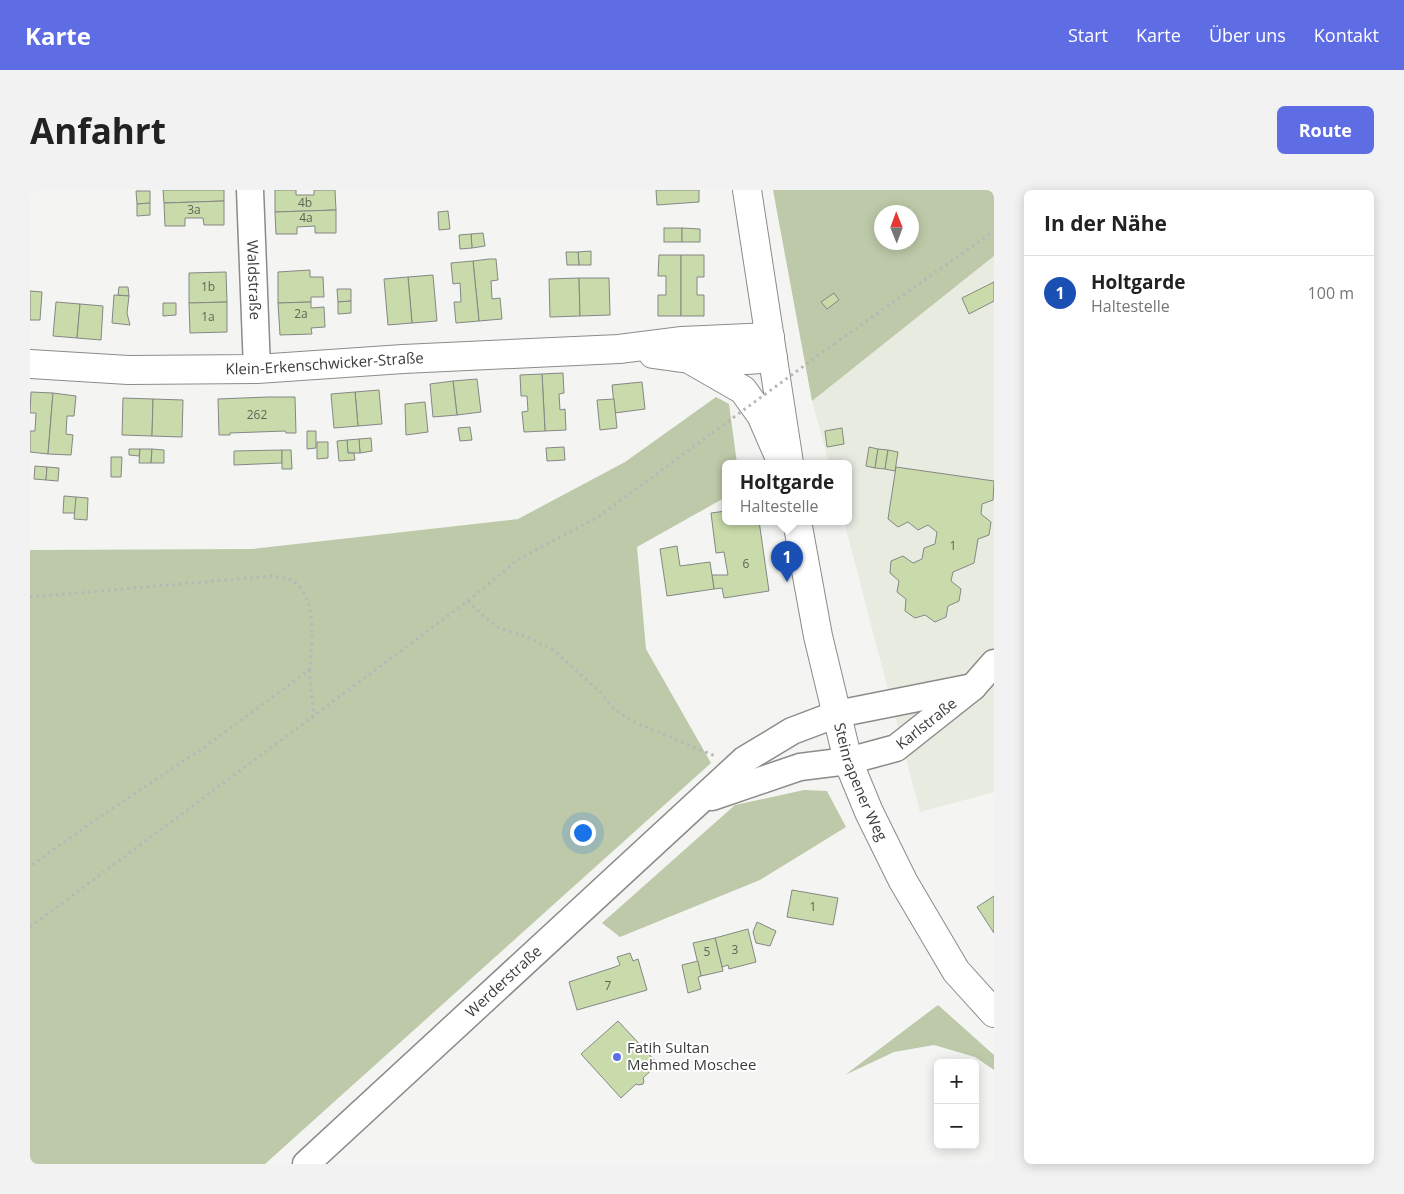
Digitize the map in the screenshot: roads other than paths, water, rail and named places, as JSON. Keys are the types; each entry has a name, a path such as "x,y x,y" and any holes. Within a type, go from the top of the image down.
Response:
{"street":[{"name":"Waldstraße","path":"250,190 257,369"},
{"path":"747,190 789,460"},
{"name":"Klein-Erkenschwicker-Straße","path":"30,364 128,370 257,369 403,359 620,349 682,341 772,348"},
{"name":"Klein-Erkenschwicker-Straße","path":"620,349 689,359 747,360 772,348"},
{"name":"Klein-Erkenschwicker-Straße","path":"689,359 743,390 761,415 781,460"},
{"name":"Steinrapener Weg","path":"799,525 818,636 848,761 869,812 903,881 956,971 994,1013"},
{"name":"Karlstraße","path":"848,761 896,748 974,687 994,663"},
{"name":"Karlstraße","path":"837,714 974,687"},
{"name":"Werderstraße","path":"306,1164 702,801 744,760 792,730 837,714"},
{"name":"Werderstraße","path":"702,801 800,767 848,761"}],"place":[{"name":"Holtgarde","path":"787,582"},
{"name":"Fatih Sultan Mehmed Moschee","path":"617,1057"}]}
